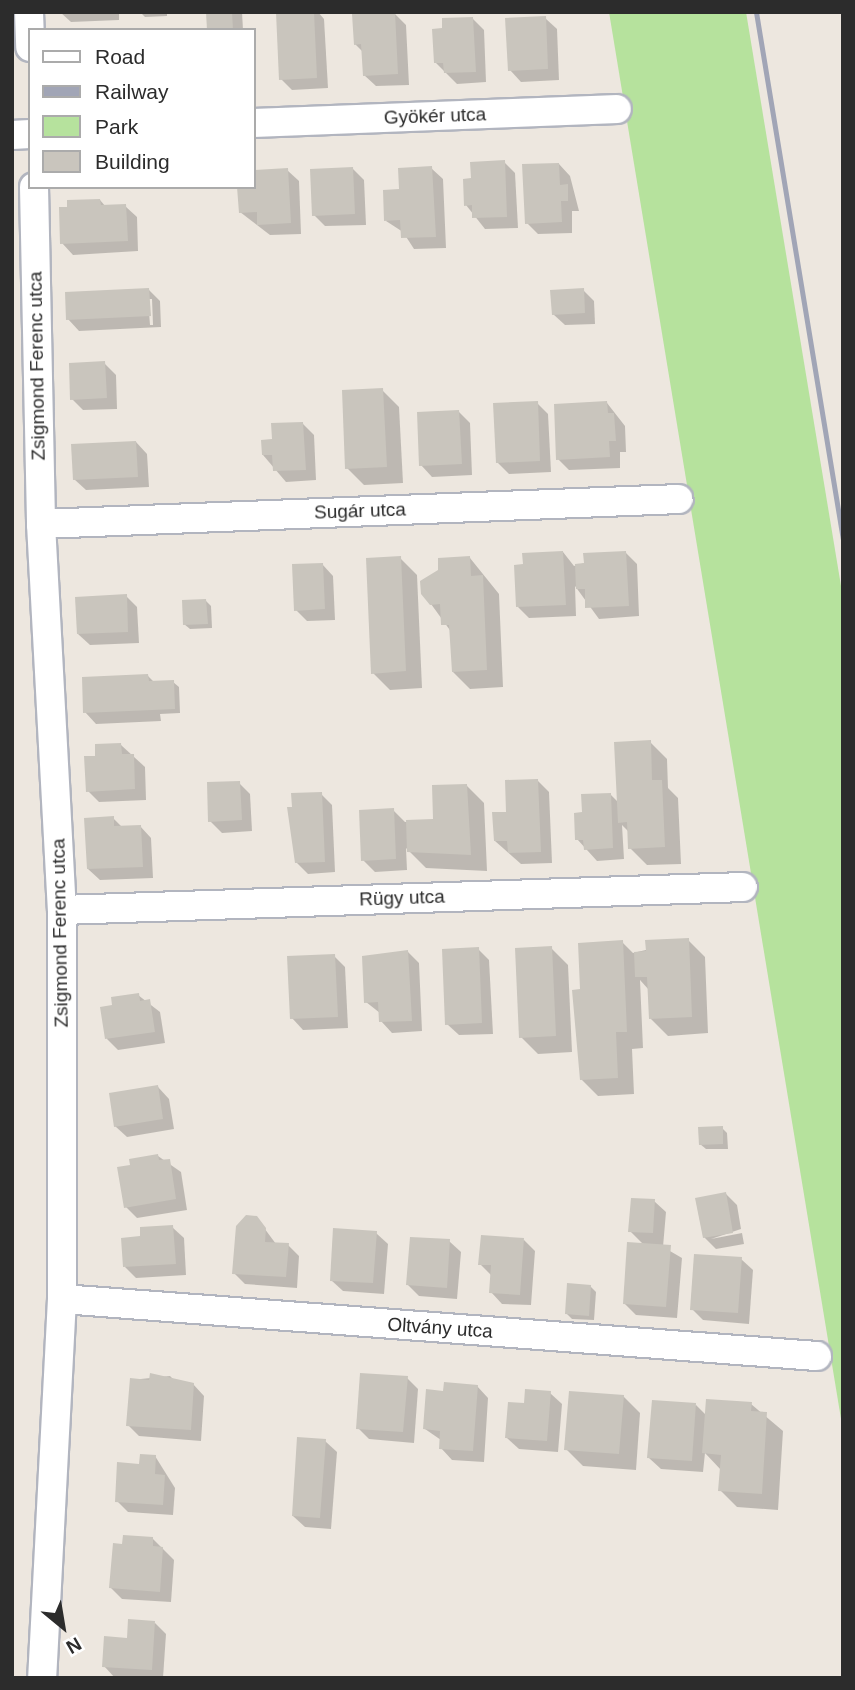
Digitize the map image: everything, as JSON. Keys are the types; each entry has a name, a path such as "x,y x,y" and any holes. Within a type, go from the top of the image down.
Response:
{"street":[{"name":"Gyökér utca","path":"256,123 617,109"},
{"name":"Zsigmond Ferenc utca","path":"34,189 41,524 62,910 62,1299 42,1678"},
{"name":"Sugár utca","path":"41,524 679,499"},
{"name":"Rügy utca","path":"62,910 743,887"},
{"name":"Oltvány utca","path":"62,1299 817,1356"}],"green space":[{"path":"609,12 746,12 843,598 843,1431"}],"building":[{"path":"206,12 232,12 233,28 207,28"},
{"path":"276,12 314,12 317,78 279,80"},
{"path":"395,12 398,74 363,76 361,44 354,45 352,14"},
{"path":"546,16 548,69 508,71 505,18"},
{"path":"473,17 476,72 444,73 443,63 434,63 432,29 442,28 442,18"},
{"path":"505,160 507,217 472,218 472,205 464,206 463,179 471,178 470,162"},
{"path":"559,163 560,185 568,184 568,201 561,201 562,222 525,224 522,164"},
{"path":"432,166 436,237 401,238 400,220 384,221 383,190 399,189 398,168"},
{"path":"353,167 355,214 312,216 310,169"},
{"path":"288,168 291,223 257,225 257,212 239,213 237,189 256,189 256,170"},
{"path":"100,199 101,205 126,204 128,241 60,244 59,207 67,207 67,200"},
{"path":"149,288 151,316 66,320 65,292"},
{"path":"584,288 585,313 552,315 550,290"},
{"path":"105,361 107,398 70,400 69,363"},
{"path":"383,388 387,467 345,469 342,390"},
{"path":"538,401 540,461 496,463 493,403"},
{"path":"607,401 608,413 614,413 616,441 609,441 610,457 556,460 554,404"},
{"path":"459,410 462,464 419,466 417,412"},
{"path":"303,422 306,470 273,471 272,455 262,455 261,440 272,439 271,423"},
{"path":"136,441 138,477 73,480 71,444"},
{"path":"563,551 566,605 516,607 514,565 523,564 522,553"},
{"path":"626,551 629,606 585,608 585,589 576,589 575,564 584,563 583,553"},
{"path":"401,556 406,671 371,674 366,558"},
{"path":"470,556 471,576 483,575 487,670 452,672 449,625 441,625 440,604 430,605 421,594 420,581 438,570 438,558"},
{"path":"323,563 325,609 294,611 292,564"},
{"path":"127,594 128,632 77,634 75,597"},
{"path":"206,599 208,624 183,625 182,600"},
{"path":"148,674 149,681 174,680 175,709 83,713 82,677"},
{"path":"651,740 652,780 662,780 665,847 628,849 627,822 618,823 614,742"},
{"path":"121,743 122,754 134,754 135,789 86,792 84,756 95,756 95,744"},
{"path":"538,779 541,852 508,853 507,841 494,841 492,812 506,812 505,780"},
{"path":"240,781 242,820 208,822 207,782"},
{"path":"467,784 471,855 407,852 406,820 433,819 432,785"},
{"path":"322,792 325,862 295,863 287,807 292,807 291,793"},
{"path":"611,793 613,848 584,850 583,840 575,840 574,813 582,812 581,794"},
{"path":"394,808 396,859 361,861 359,810"},
{"path":"114,816 114,826 141,825 143,867 87,869 84,818"},
{"path":"689,938 692,1017 649,1019 647,977 635,977 634,952 646,951 645,940"},
{"path":"623,940 627,1032 616,1032 618,1078 580,1080 572,990 580,989 578,943"},
{"path":"552,946 556,1036 519,1038 515,948"},
{"path":"479,947 482,1023 445,1025 442,949"},
{"path":"408,950 412,1021 379,1022 378,1002 364,1003 362,956"},
{"path":"335,954 338,1017 290,1019 287,956"},
{"path":"139,993 140,1001 150,999 155,1032 105,1039 100,1007 112,1005 111,997"},
{"path":"158,1085 163,1119 114,1127 109,1093"},
{"path":"723,1126 723,1144 699,1145 698,1127"},
{"path":"158,1154 159,1160 170,1159 176,1199 124,1208 117,1167 130,1165 129,1159"},
{"path":"726,1192 733,1233 703,1238 695,1198"},
{"path":"631,1198 655,1199 653,1233 628,1232"},
{"path":"246,1215 257,1216 266,1228 265,1242 289,1243 286,1277 232,1274 236,1226"},
{"path":"173,1225 176,1264 123,1267 121,1238 140,1236 140,1227"},
{"path":"333,1228 377,1231 373,1283 330,1281"},
{"path":"481,1235 524,1238 520,1295 489,1293 491,1265 478,1265"},
{"path":"410,1237 450,1239 447,1288 406,1285"},
{"path":"627,1242 671,1245 666,1307 623,1304"},
{"path":"694,1254 742,1257 738,1313 690,1310"},
{"path":"567,1283 591,1285 589,1316 565,1314"},
{"path":"150,1373 194,1383 191,1430 126,1426 130,1378 149,1380"},
{"path":"360,1373 408,1376 403,1432 356,1429"},
{"path":"444,1382 478,1385 473,1451 439,1449 440,1431 423,1429 426,1389 443,1391"},
{"path":"525,1389 551,1391 547,1441 505,1438 508,1402 524,1403"},
{"path":"569,1391 624,1395 619,1454 564,1450"},
{"path":"706,1399 752,1402 751,1411 767,1412 762,1494 718,1491 721,1455 702,1453"},
{"path":"652,1400 696,1403 692,1461 647,1458"},
{"path":"297,1437 326,1439 320,1518 292,1516"},
{"path":"140,1454 156,1455 155,1474 165,1475 163,1505 115,1502 117,1462 139,1464"},
{"path":"123,1535 153,1537 153,1546 163,1547 160,1592 109,1588 113,1543 122,1544"},
{"path":"128,1619 155,1621 152,1670 102,1667 104,1636 127,1638"}],"railway":[{"path":"756,12 843,540"}]}
